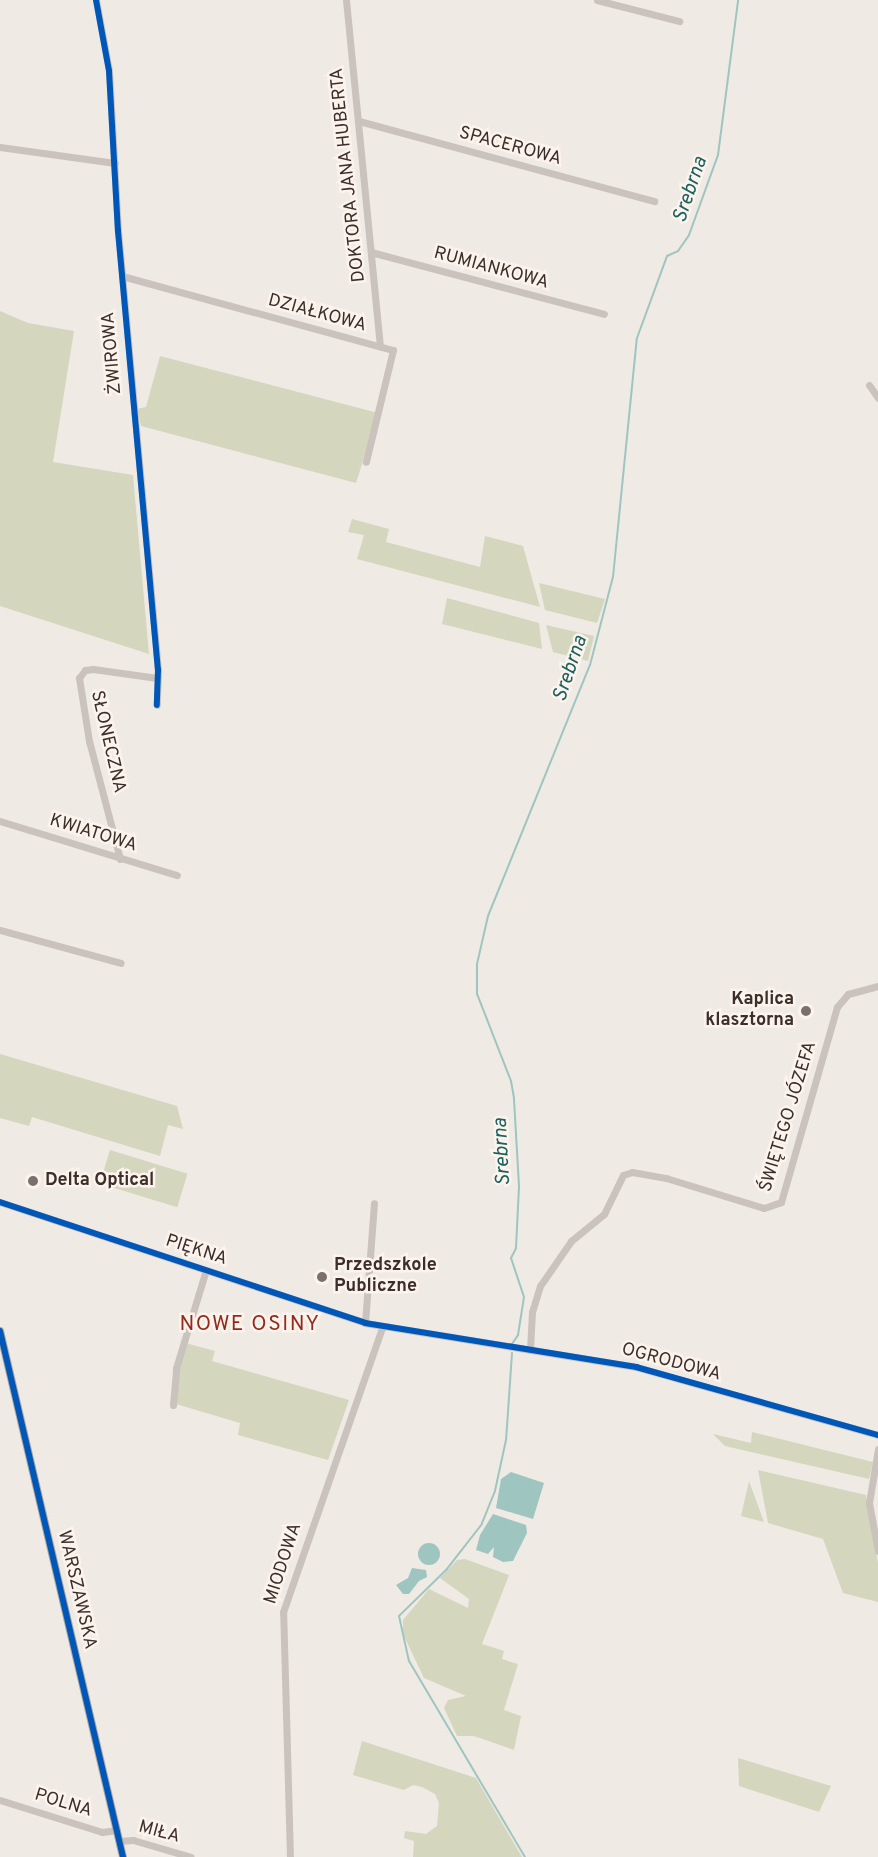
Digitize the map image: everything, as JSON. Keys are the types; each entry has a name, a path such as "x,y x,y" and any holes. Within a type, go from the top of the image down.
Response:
{"main road":[{"name":"WARSZAWSKA","path":"0,1331 123,1857"}],"street":[{"name":"ŻWIROWA","path":"96,0 108,57 122,276 157,678 157,705"},
{"name":"DOKTORA JANA HUBERTA","path":"346,0 380,346"},
{"path":"597,0 679,21"},
{"name":"SPACEROWA","path":"358,121 654,201"},
{"path":"0,147 115,163"},
{"name":"RUMIANKOWA","path":"372,252 603,314"},
{"name":"DZIAŁKOWA","path":"122,276 393,350 394,359 366,462"},
{"path":"869,385 878,398"},
{"name":"SŁONECZNA","path":"120,859 89,741 79,678 90,669 157,678"},
{"name":"KWIATOWA","path":"0,821 177,875"},
{"path":"0,930 121,963"},
{"name":"ŚWIĘTEGO JÓZEFA","path":"530,1350 533,1307 542,1282 571,1241 606,1212 623,1175 630,1172 660,1177 761,1208 772,1208 780,1202 837,1007 848,994 878,986"},
{"name":"PIĘKNA","path":"0,1202 382,1327"},
{"path":"365,1323 374,1203"},
{"path":"172,1405 176,1368 206,1270"},
{"name":"OGRODOWA","path":"382,1327 636,1367 878,1435"},
{"name":"MIODOWA","path":"290,1857 283,1612 382,1327"},
{"path":"878,1449 869,1503 878,1551"},
{"name":"POLNA","path":"0,1800 102,1832 117,1830"},
{"name":"MIŁA","path":"119,1841 139,1841 191,1857"}],"green space":[{"path":"0,311 28,323 74,331 53,462 133,475 149,654 0,606"},
{"path":"160,356 378,413 356,483 141,426 137,409 146,407"},
{"path":"352,519 389,529 386,542 480,567 485,536 523,546 540,607 357,559 364,535 348,532"},
{"path":"539,583 605,599 597,623 545,610"},
{"path":"447,598 539,623 542,649 442,624"},
{"path":"546,625 594,636 588,661 553,652"},
{"path":"0,1054 177,1106 183,1129 168,1125 160,1156 32,1117 29,1126 0,1118"},
{"path":"110,1150 187,1174 177,1207 100,1183"},
{"path":"185,1343 215,1351 212,1361 349,1400 328,1460 238,1435 240,1423 176,1404 177,1375"},
{"path":"752,1432 873,1462 869,1479 725,1446 713,1434 751,1443"},
{"path":"758,1470 866,1495 878,1563 878,1602 843,1593 823,1539 768,1523"},
{"path":"749,1481 764,1522 741,1516"},
{"path":"465,1559 509,1575 482,1644 504,1651 502,1659 518,1664 504,1710 521,1716 514,1750 474,1736 457,1736 444,1708 448,1700 466,1696 424,1678 403,1634 403,1620 429,1589 468,1608 469,1599 440,1578 457,1560"},
{"path":"362,1741 476,1778 522,1857 413,1857 414,1841 404,1838 405,1831 426,1834 437,1826 439,1803 435,1794 422,1787 413,1785 404,1790 353,1775"},
{"path":"738,1758 831,1786 819,1812 739,1786"}],"water":[{"path":"511,1472 544,1483 533,1519 496,1508 501,1479"},
{"path":"493,1514 526,1525 527,1533 513,1561 503,1562 493,1557 494,1547 488,1554 476,1550 480,1535"},
{"path":"429,1543 437,1546 440,1554 437,1562 429,1565 421,1562 418,1554 421,1546"},
{"path":"412,1568 426,1570 427,1577 419,1581 409,1594 403,1594 396,1585 408,1578"}],"waterway":[{"name":"Srebrna","path":"512,1344 518,1335 524,1297 511,1258 516,1248 519,1186 514,1098 511,1081 477,994 477,964 488,916 590,665 613,577 637,338 667,256 678,251 689,235 718,155 738,0"},
{"path":"512,1353 506,1440 495,1491 482,1524 447,1569 399,1616 409,1661 525,1857"}],"cycle path":[{"path":"96,0 109,71 118,231 158,670 157,705"},
{"path":"0,1202 365,1323 636,1367 878,1435"},
{"path":"0,1331 123,1857"}],"place":[{"name":"Kaplica klasztorna","path":"806,1011"},
{"name":"Delta Optical","path":"33,1181"},
{"name":"Przedszkole Publiczne","path":"322,1277"}],"district":[{"name":"NOWE OSINY","path":"250,1325"}]}
